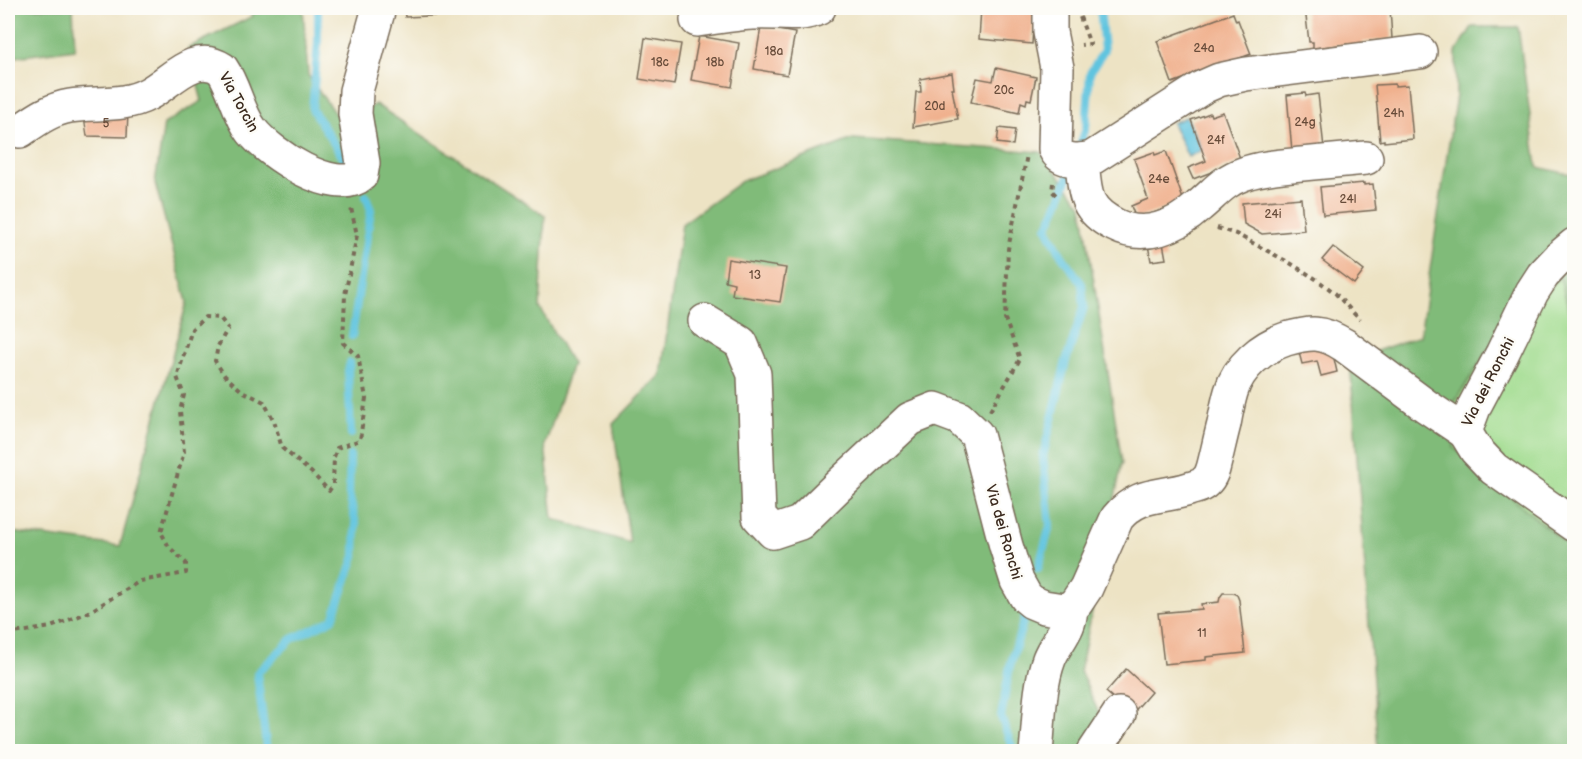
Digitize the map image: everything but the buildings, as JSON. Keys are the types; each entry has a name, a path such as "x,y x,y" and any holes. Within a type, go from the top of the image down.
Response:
{"lane":[{"name":"Via Torcìn","path":"20,131 38,118 61,109 79,105 118,104 130,101 148,94 190,66 209,64 222,69 243,116 253,132 267,147 290,163 321,178 347,181 357,178 361,175 363,163 355,114 356,91 379,8"},
{"path":"696,20 753,13 810,12 819,8"},
{"path":"1050,8 1050,32 1057,68 1055,149 1058,154 1074,159 1092,158 1203,87 1219,80 1246,74 1420,52"},
{"path":"1074,159 1095,212 1102,219 1123,229 1145,232 1162,228 1186,216 1199,207 1219,187 1251,171 1366,158"},
{"name":"Via dei Ronchi","path":"977,435 1006,546 1022,592 1032,602 1044,607 1070,608 1086,588 1117,518 1123,511 1136,502 1156,495 1183,491 1204,484 1209,479 1231,390 1238,376 1264,350 1281,341 1313,333 1331,337 1425,406 1465,432 1475,405 1532,292 1543,275 1575,245"},
{"path":"705,321 741,344 754,374 759,517 773,532 800,523 910,419 935,409 959,417 977,435"},
{"path":"1465,432 1476,450 1494,469 1575,525"},
{"path":"1036,752 1045,670 1050,655 1070,621 1070,608"},
{"path":"1094,752 1119,714"}],"path":[{"path":"1080,8 1080,17 1090,44"},
{"path":"977,435 1020,359 1005,319 1008,249 1028,151"},
{"path":"8,634 51,627 89,612 140,581 186,573 186,563 169,547 161,532 184,452 180,411 184,395 177,377 192,329 205,317 220,318 228,328 218,346 215,361 225,376 242,391 264,402 274,421 282,448 312,473 329,491 333,485 334,457 337,448 360,440 366,398 358,356 343,343 345,295 357,235 351,208 321,178"},
{"path":"1210,226 1236,234 1316,279 1335,293 1366,326"}],"green space":[{"path":"8,8 73,8 75,49 8,58"},
{"path":"248,8 303,8 308,75 344,127 375,104 545,216 540,308 572,364 545,445 553,519 630,543 613,424 661,375 682,224 742,181 853,139 1041,152 1082,205 1122,463 1080,671 1104,724 1101,751 8,751 8,525 11,532 120,546 187,302 155,183 164,124 202,101 188,48 253,16"},
{"path":"1472,27 1518,27 1537,167 1574,175 1574,329 1560,277 1494,341 1454,403 1454,448 1574,551 1574,751 1378,751 1350,360 1420,336 1456,95 1456,52"},
{"path":"1560,276 1574,329 1574,551 1454,448 1454,403 1494,341"}],"water":[{"path":"1186,117 1202,150 1188,157 1172,123"}],"waterway":[{"path":"318,8 318,43 312,109 347,164"},
{"path":"1078,150 1086,128 1090,73 1104,50 1100,8"},
{"path":"1038,569 1050,526 1043,456 1066,361 1084,307 1082,284 1062,256 1047,228 1071,170"},
{"path":"352,336 371,210 366,196"},
{"path":"350,363 348,371 351,434"},
{"path":"267,752 257,673 292,639 333,619 355,556 356,524 349,494 350,456"},
{"path":"1014,752 1001,717 1010,666 1027,609"}]}
